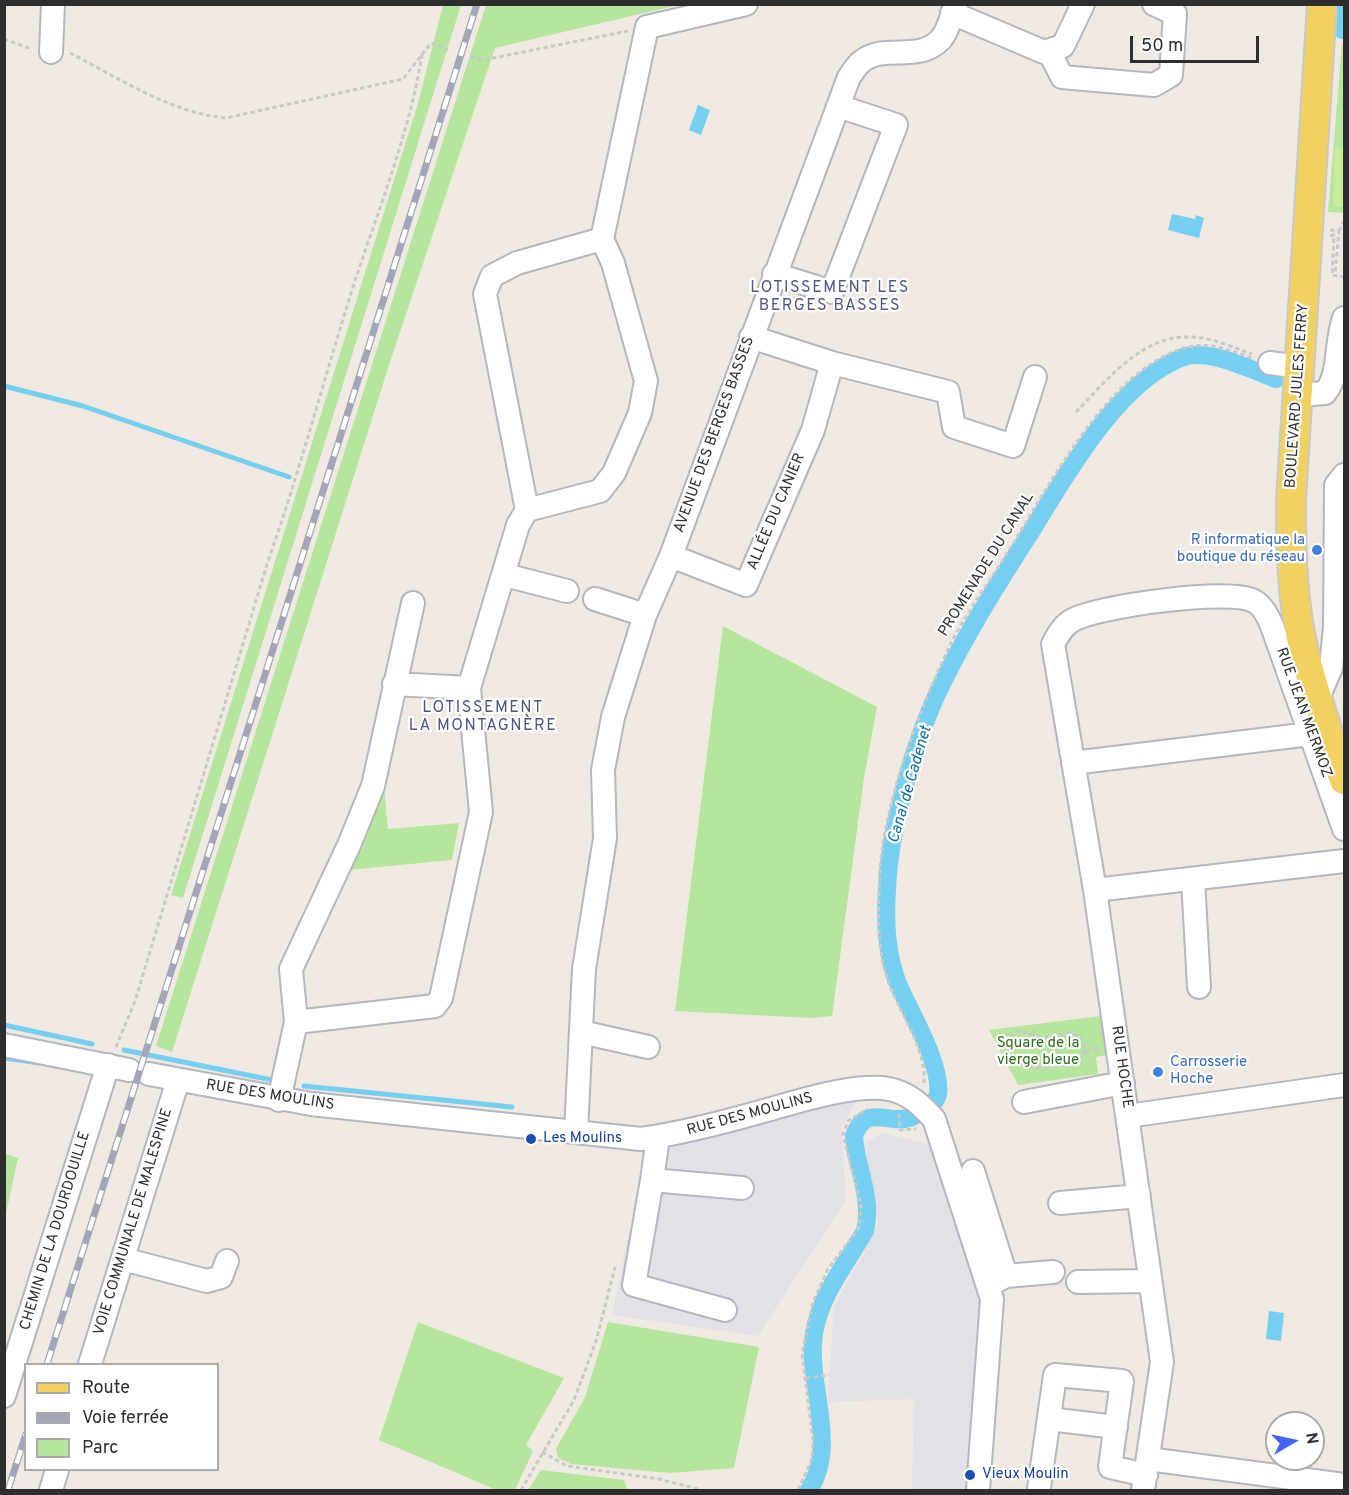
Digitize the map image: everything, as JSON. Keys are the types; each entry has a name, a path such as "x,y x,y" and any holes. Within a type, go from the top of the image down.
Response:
{"main road":[{"name":"BOULEVARD JULES FERRY","path":"1322,4 1291,500 1293,580 1304,650 1317,698 1342,762"}],"street":[{"path":"51,52 53,4"},
{"path":"527,510 600,491 614,473 640,413 646,381 613,262 602,239 647,27 703,9 746,4"},
{"path":"1047,53 1063,46 1083,4"},
{"path":"954,9 1047,53 1062,77 1154,85 1171,75 1175,14 1154,4"},
{"name":"AVENUE DES BERGES BASSES","path":"576,1132 584,969 605,838 603,770 613,717 645,615 671,556 849,77 861,61 876,54 914,54 929,48 942,38 954,9"},
{"path":"774,274 832,292 896,125 838,106"},
{"path":"296,1022 435,1006 441,998 481,812 469,688 505,575 518,525 527,510 484,294 492,276 516,263 602,239"},
{"path":"1298,395 1325,393 1333,384 1340,330 1344,318"},
{"path":"751,337 832,363 948,392 954,427 1013,446 1035,378"},
{"name":"ALLÉE DU CANIER","path":"671,556 746,585 813,430 832,363"},
{"path":"1270,363 1300,367"},
{"path":"1317,698 1331,668 1335,627 1336,485 1344,475"},
{"path":"505,575 567,591"},
{"name":"RUE JEAN MERMOZ","path":"1053,644 1063,627 1073,620 1114,607 1201,597 1243,597 1255,602 1267,613 1344,829"},
{"path":"596,599 645,615"},
{"path":"279,1100 296,1022 291,969 349,846 373,786 412,603"},
{"name":"RUE HOCHE","path":"1053,644 1095,890 1162,1362 1146,1475"},
{"path":"394,684 469,688"},
{"path":"1073,763 1310,734"},
{"path":"1095,890 1344,861"},
{"path":"1193,879 1199,987"},
{"path":"581,1032 648,1047"},
{"name":"RUE DES MOULINS","path":"4,1045 279,1100 641,1139 684,1133 833,1092 888,1089 934,1119 997,1281 992,1299 978,1491"},
{"name":"CHEMIN DE LA DOURDOUILLE","path":"4,1396 129,1070"},
{"name":"VOIE COMMUNALE DE MALESPINE","path":"91,1363 178,1080"},
{"path":"1024,1102 1123,1083"},
{"path":"1128,1116 1344,1085"},
{"path":"658,1137 634,1285 725,1310"},
{"path":"973,1171 997,1281 1053,1272"},
{"path":"652,1180 742,1188"},
{"path":"1060,1203 1139,1196"},
{"path":"123,1259 207,1281 221,1276 227,1261"},
{"path":"1078,1282 1150,1281"},
{"path":"1039,1488 1055,1375 1122,1381 1110,1467 1146,1475 1344,1485"},
{"path":"1049,1419 1116,1427"},
{"path":"51,1491 57,1471"}],"path":[{"path":"470,57 483,60 647,27"},
{"path":"4,39 33,49 51,52 65,51 168,103 202,116 226,118 403,79 431,43 448,50"},
{"path":"129,1070 135,1001 268,561 292,495 343,320 414,103 422,55"},
{"path":"1335,274 1338,230 1344,221"},
{"path":"1076,412 1113,373 1163,341 1188,336 1217,341 1270,363"},
{"name":"PROMENADE DU CANAL","path":"900,1130 908,1103 925,1078 910,1027 888,980 883,961 878,921 880,868 897,784 951,644 1083,433 1116,393 1155,362 1194,346 1223,349 1270,363"},
{"path":"1086,1051 1081,1038 1073,1033 1060,1033 1050,1038 1018,1031 1010,1035 1008,1042 1014,1059 1026,1068 1041,1070 1076,1064 1086,1051 1118,1047"},
{"path":"1050,1038 1058,1053 1065,1055 1065,1066"},
{"path":"798,1491 812,1459 813,1440 802,1354 813,1302 828,1269 859,1228 861,1204 843,1135 848,1121 869,1108 878,1108"},
{"path":"521,1491 573,1400 596,1341 616,1265"},
{"path":"806,1378 829,1375"},
{"path":"542,1452 567,1466 659,1479 702,1491"}],"shaded area":[{"path":"860,1096 841,1128 846,1200 758,1336 612,1315 646,1151 723,1134 789,1110"},
{"path":"883,1133 928,1144 984,1301 971,1490 912,1490 914,1399 828,1402 834,1307 878,1226 865,1143"}],"green space":[{"path":"443,5 461,5 183,898 171,895 418,103"},
{"path":"486,5 678,5 495,48 389,365 172,1052 156,1046"},
{"path":"1344,43 1344,213 1328,212 1342,44"},
{"path":"1335,148 1344,149 1344,207 1333,206"},
{"path":"723,626 877,707 864,778 832,1016 811,1018 675,1011"},
{"path":"384,787 388,829 459,823 452,860 348,870"},
{"name":"Square de la vierge bleue","path":"1101,1016 1107,1055 1096,1057 1098,1074 1018,1085 989,1030"},
{"path":"4,1154 18,1158 5,1218"},
{"path":"418,1322 564,1378 526,1445 533,1451 515,1490 497,1490 379,1440"},
{"path":"608,1322 759,1347 734,1468 669,1473 571,1464 558,1458 556,1449 585,1397"},
{"path":"541,1470 624,1480 627,1490 528,1490"}],"water":[{"path":"698,105 710,110 701,135 689,130"},
{"path":"1172,214 1195,219 1196,215 1204,218 1199,238 1168,230"},
{"path":"1269,1311 1284,1313 1281,1341 1266,1339"}],"waterway":[{"name":"Canal de Cadenet","path":"1342,30 1344,4"},
{"name":"Canal de Cadenet","path":"809,1490 818,1472 822,1433 814,1372 814,1333 822,1305 865,1231 867,1218 866,1194 854,1136 865,1120 872,1117 895,1119 912,1117 932,1104 938,1094 938,1082 931,1054 899,986 891,962 886,926 892,841 904,788 929,713 969,633 1057,489 1093,436 1134,389 1157,371 1181,358 1192,355 1216,357 1276,379"},
{"path":"4,386 83,406 289,477"},
{"path":"4,1025 92,1044"},
{"path":"124,1050 272,1080"},
{"path":"4,1058 40,1063"},
{"path":"304,1086 512,1107"}],"railway":[{"path":"47,1363 477,4"},
{"path":"8,1490 24,1440"}],"place":[{"name":"R informatique la boutique du réseau","path":"1317,550"},
{"name":"Carrosserie Hoche","path":"1158,1072"},
{"name":"Les Moulins","path":"531,1139"},
{"name":"Vieux Moulin","path":"970,1475"}],"district":[{"name":"LOTISSEMENT LES BERGES BASSES","path":"830,298"},
{"name":"LOTISSEMENT LA MONTAGNÈRE","path":"483,718"}]}
